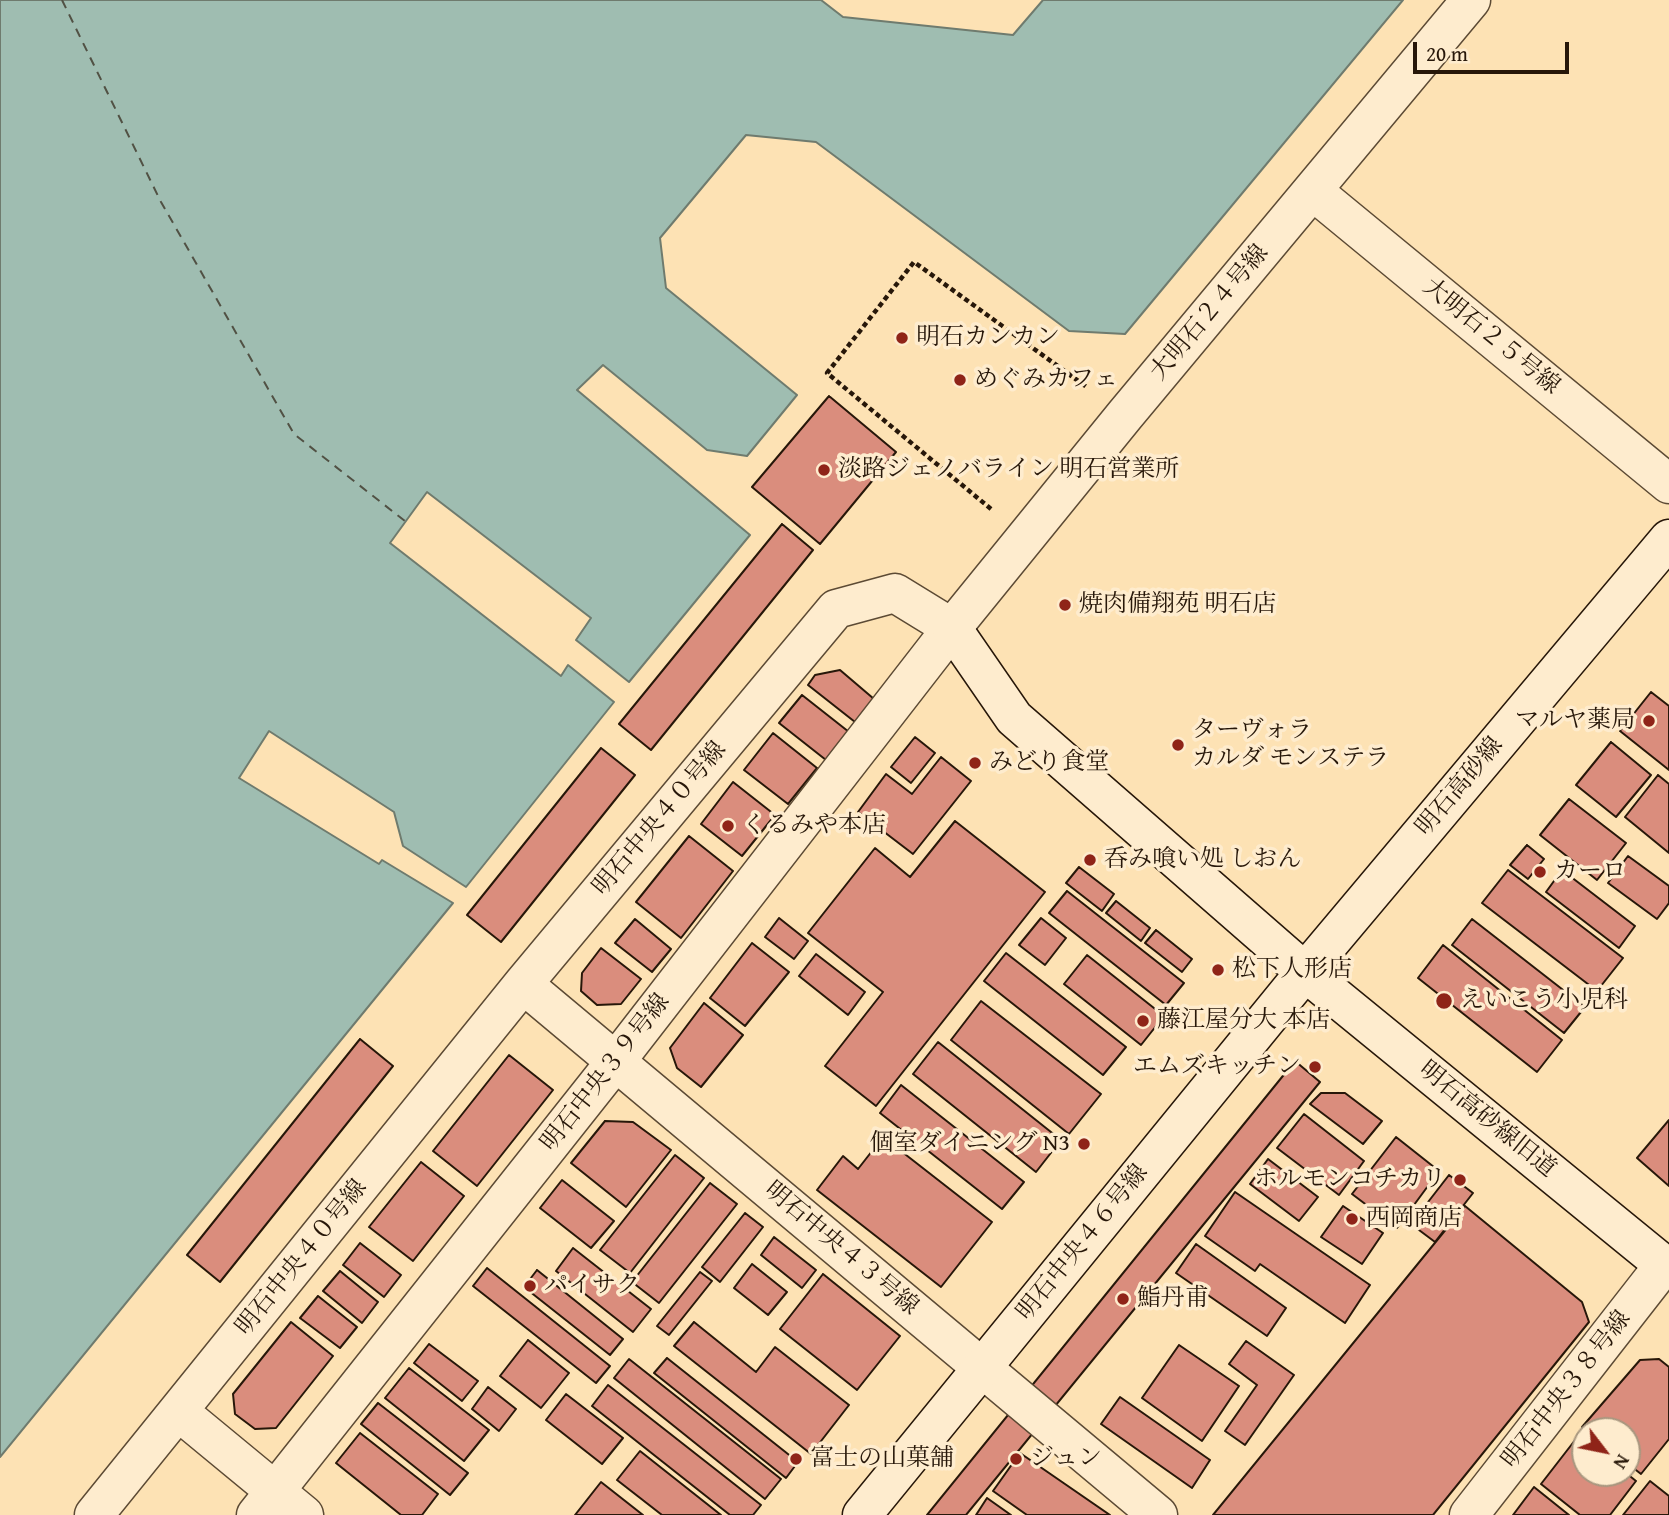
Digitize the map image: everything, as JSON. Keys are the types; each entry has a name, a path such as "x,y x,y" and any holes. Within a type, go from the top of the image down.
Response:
{"street":[{"name":"大明石２４号線","path":"952,628 1125,415 1471,0"},
{"name":"大明石２５号線","path":"1313,191 1669,484"},
{"name":"明石高砂線","path":"1305,972 1669,539"},
{"name":"明石中央４０号線","path":"94,1515 523,984 836,608 895,593 952,628 1014,718 1305,972"},
{"name":"明石中央３９号線","path":"278,1507 616,1061 952,628"},
{"name":"明石高砂線旧道","path":"1305,972 1667,1267"},
{"name":"明石中央４６号線","path":"862,1515 1305,972"},
{"name":"明石中央４３号線","path":"523,984 1158,1515"},
{"name":"明石中央３８号線","path":"1469,1515 1667,1267"},
{"path":"178,1411 278,1507"}],"path":[{"path":"1027,538 827,373 914,262 1125,415"}],"shaded area":[{"path":"0,0 821,0 843,17 1013,35 1043,0 1403,0 1125,334 1069,331 816,142 746,135 660,238 666,288 797,395 747,456 707,450 603,365 577,390 750,535 629,682 576,640 591,618 427,492 390,543 561,676 568,665 614,702 466,887 403,846 394,812 269,731 239,778 379,864 382,860 453,903 0,1457"}],"building":[{"name":"淡路ジェノバライン 明石営業所","path":"829,396 896,452 820,544 752,487"},
{"path":"782,524 813,550 651,750 619,724"},
{"path":"840,670 874,699 855,722 808,685 815,675"},
{"path":"1651,692 1669,706 1669,770 1620,731"},
{"path":"802,695 849,732 826,760 779,723"},
{"path":"773,733 817,768 788,804 744,770"},
{"path":"915,737 935,753 911,783 891,767"},
{"path":"1611,742 1651,775 1616,817 1576,785"},
{"path":"601,748 635,775 501,942 467,915"},
{"path":"941,757 971,781 913,854 858,812 886,774 912,794"},
{"path":"1658,775 1669,784 1669,853 1625,817"},
{"path":"733,782 775,815 742,856 701,824"},
{"path":"1569,799 1626,843 1597,880 1540,835"},
{"path":"955,821 1045,892 876,1106 825,1066 883,992 808,933 875,848 910,877"},
{"path":"689,836 733,871 681,938 636,902"},
{"path":"1527,845 1544,859 1528,879 1510,865"},
{"path":"1628,856 1669,886 1669,903 1657,919 1608,883"},
{"path":"1079,867 1114,894 1102,911 1066,883"},
{"path":"1508,870 1623,958 1597,991 1482,903"},
{"path":"1562,870 1635,926 1619,948 1546,892"},
{"path":"1067,891 1184,983 1166,1005 1049,913"},
{"path":"1116,901 1150,928 1141,941 1106,913"},
{"path":"779,918 808,941 794,959 765,937"},
{"path":"1041,918 1066,938 1045,965 1019,945"},
{"path":"635,919 671,949 652,972 615,943"},
{"path":"1472,919 1585,1007 1564,1033 1452,945"},
{"path":"1156,930 1192,959 1182,972 1145,943"},
{"path":"752,943 789,972 745,1026 710,998"},
{"path":"1443,945 1562,1040 1537,1072 1418,978"},
{"path":"601,948 641,979 621,1004 597,1005 581,991 582,973"},
{"path":"1006,953 1126,1047 1103,1075 984,981"},
{"path":"816,954 865,992 848,1015 799,976"},
{"path":"1087,955 1164,1016 1141,1045 1064,984"},
{"path":"981,1001 1101,1094 1069,1134 951,1040"},
{"path":"704,1003 743,1035 701,1087 677,1068 670,1048"},
{"path":"360,1039 393,1066 220,1282 187,1255"},
{"path":"938,1042 1061,1140 1036,1172 913,1074"},
{"path":"509,1055 553,1090 477,1186 433,1151"},
{"name":"鮨丹甫","path":"1295,1061 1320,1082 966,1515 927,1515"},
{"path":"901,1085 1024,1182 1002,1209 880,1113"},
{"path":"1321,1093 1345,1093 1382,1121 1363,1144 1310,1104"},
{"path":"1304,1114 1364,1161 1339,1195 1277,1148"},
{"path":"1669,1120 1669,1186 1637,1158"},
{"path":"605,1121 633,1122 671,1150 626,1207 571,1163"},
{"path":"883,1137 992,1222 941,1287 817,1190 843,1156 858,1169"},
{"path":"1396,1137 1439,1171 1397,1228 1352,1194"},
{"path":"675,1155 704,1178 630,1273 600,1250"},
{"path":"1268,1159 1318,1197 1299,1221 1250,1184"},
{"path":"421,1162 464,1196 413,1261 369,1227"},
{"path":"1449,1175 1473,1193 1435,1242 1411,1224"},
{"path":"562,1180 614,1221 591,1248 540,1208"},
{"path":"710,1183 737,1204 659,1303 632,1282"},
{"path":"1235,1192 1370,1285 1345,1323 1260,1264 1255,1271 1205,1236"},
{"path":"1343,1206 1383,1233 1362,1264 1321,1237"},
{"path":"1465,1206 1582,1302 1589,1322 1433,1515 1213,1515"},
{"path":"745,1213 763,1227 720,1282 702,1267"},
{"path":"774,1237 816,1270 802,1288 761,1255"},
{"path":"360,1243 401,1275 384,1297 343,1265"},
{"path":"1196,1244 1286,1308 1267,1336 1176,1273"},
{"path":"573,1248 651,1309 633,1332 556,1271"},
{"path":"752,1264 787,1292 768,1315 734,1288"},
{"path":"487,1268 610,1366 596,1383 473,1286"},
{"path":"537,1270 623,1339 610,1355 524,1287"},
{"path":"340,1271 378,1302 362,1323 323,1291"},
{"path":"700,1272 712,1281 669,1335 657,1326"},
{"path":"823,1274 900,1336 857,1390 780,1329"},
{"path":"318,1296 357,1327 340,1348 300,1318"},
{"path":"291,1322 333,1356 276,1428 255,1429 235,1414 233,1394"},
{"path":"694,1322 756,1372 775,1347 849,1405 811,1454 674,1346"},
{"path":"528,1340 569,1373 541,1408 500,1376"},
{"path":"1246,1341 1294,1375 1245,1445 1225,1431 1257,1385 1229,1364"},
{"path":"429,1344 478,1381 462,1401 414,1363"},
{"path":"1179,1345 1239,1386 1202,1441 1142,1398"},
{"path":"667,1358 798,1462 786,1478 654,1373"},
{"path":"629,1359 781,1479 765,1499 614,1378"},
{"path":"1659,1359 1669,1367 1669,1439 1641,1474 1641,1417 1591,1417 1640,1360"},
{"path":"409,1368 489,1430 464,1461 385,1398"},
{"path":"608,1385 761,1505 753,1515 730,1515 592,1406"},
{"path":"488,1387 516,1409 499,1431 472,1409"},
{"path":"566,1394 623,1438 602,1464 546,1420"},
{"path":"1120,1397 1210,1460 1192,1488 1101,1424"},
{"path":"378,1403 468,1473 450,1495 361,1424"},
{"path":"360,1433 438,1494 422,1515 401,1515 336,1463"},
{"path":"1571,1445 1571,1487 1631,1487 1610,1515 1580,1515 1541,1484"},
{"path":"640,1451 721,1515 662,1515 617,1480"},
{"path":"1020,1453 1110,1515 1027,1515 993,1491"},
{"path":"1650,1481 1669,1496 1669,1515 1623,1515"},
{"path":"601,1482 643,1515 575,1515"},
{"path":"1534,1487 1569,1515 1513,1515"},
{"path":"987,1498 1011,1515 976,1515"}],"ferry route":[{"path":"62,0 161,202 294,434 410,525"}],"place":[{"name":"明石カンカン","path":"902,338"},
{"name":"めぐみカフェ","path":"960,380"},
{"name":"淡路ジェノバライン 明石営業所","path":"824,470"},
{"name":"焼肉備翔苑 明石店","path":"1065,605"},
{"name":"マルヤ薬局","path":"1649,721"},
{"name":"ターヴォラ カルダ モンステラ","path":"1178,745"},
{"name":"みどり食堂","path":"975,763"},
{"name":"くるみや本店","path":"728,826"},
{"name":"呑み喰い処 しおん","path":"1090,860"},
{"name":"カーロ","path":"1540,872"},
{"name":"松下人形店","path":"1218,970"},
{"name":"えいこう小児科","path":"1444,1001"},
{"name":"藤江屋分大 本店","path":"1143,1021"},
{"name":"エムズキッチン","path":"1315,1067"},
{"name":"個室ダイニング N3","path":"1084,1144"},
{"name":"ホルモンコチカリ","path":"1460,1180"},
{"name":"西岡商店","path":"1352,1219"},
{"name":"パイサク","path":"530,1286"},
{"name":"鮨丹甫","path":"1123,1299"},
{"name":"富士の山菓舗","path":"796,1459"},
{"name":"ジュン","path":"1016,1459"}]}
